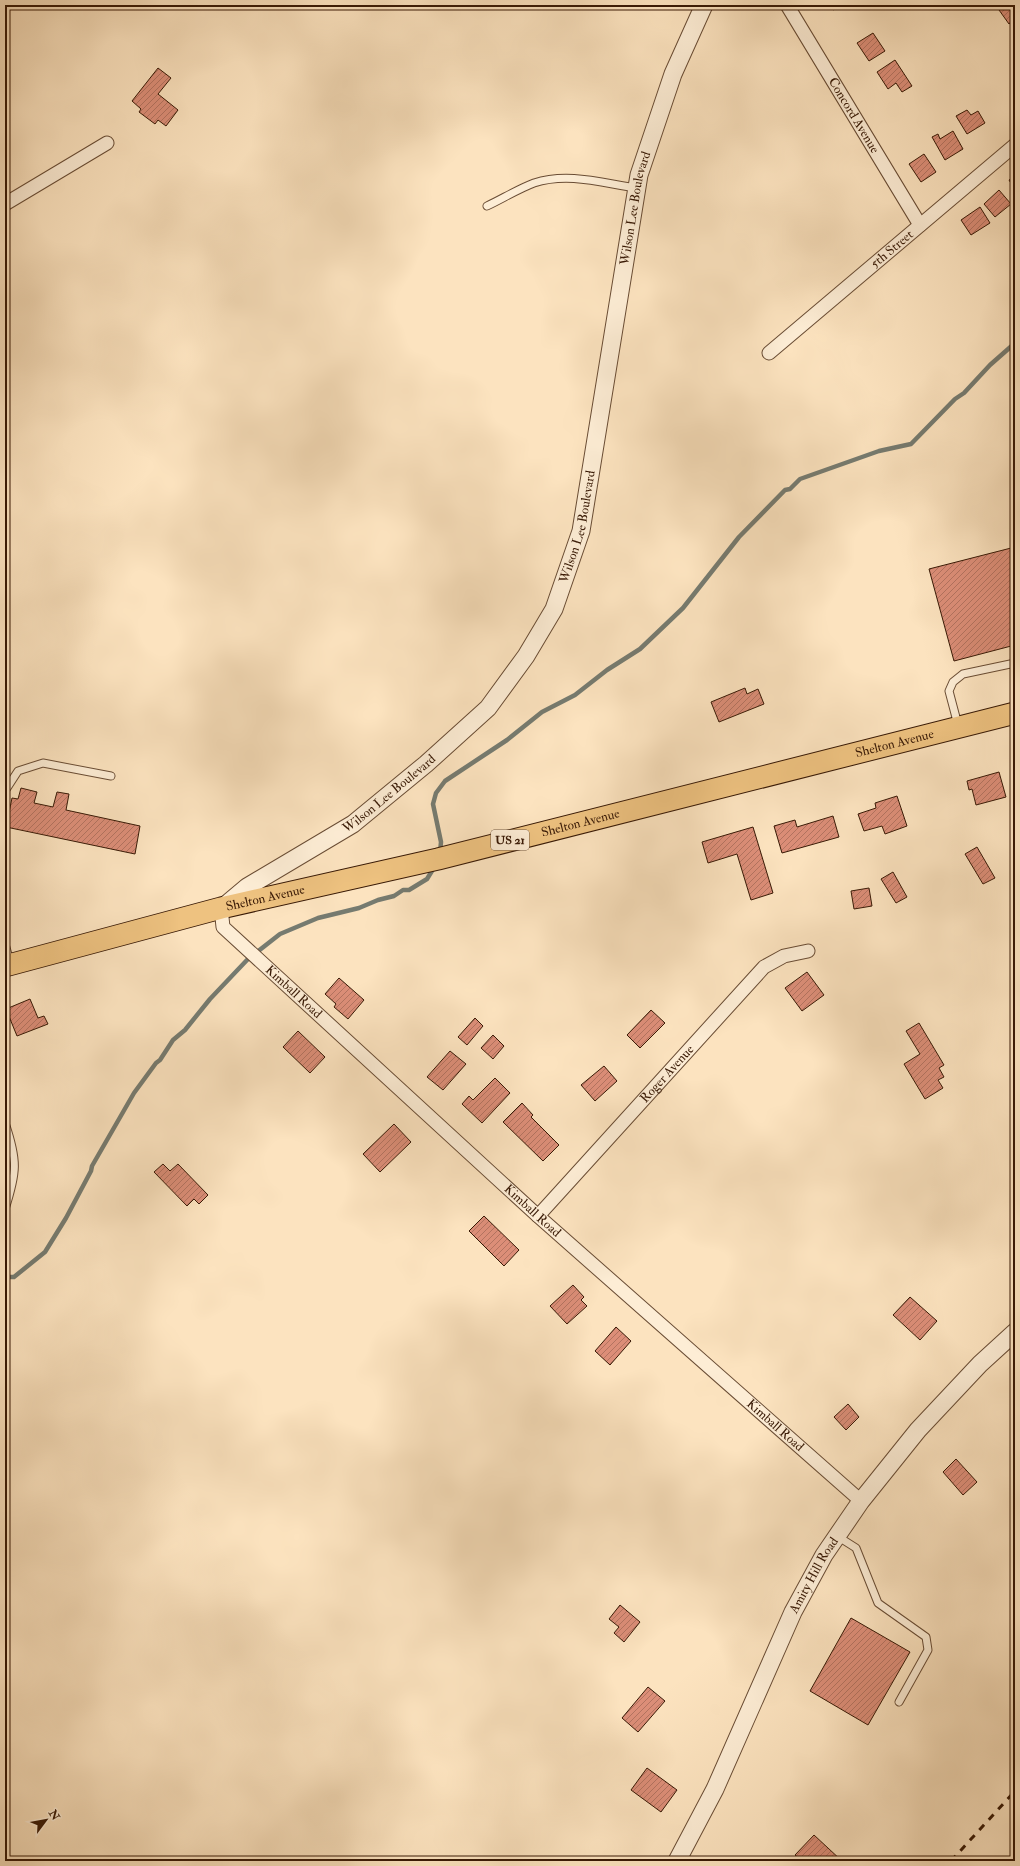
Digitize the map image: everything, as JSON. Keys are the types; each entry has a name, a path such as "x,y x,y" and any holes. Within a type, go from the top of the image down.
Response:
{"main road":[{"name":"Shelton Avenue","path":"8,965 221,908 438,859 1015,713"}],"street":[{"name":"Wilson Lee Boulevard","path":"221,908 247,887 353,824 426,764 488,708 526,656 554,609 581,530 639,175 673,74 704,5"},
{"name":"Concord Avenue","path":"787,5 920,225"},
{"path":"5,204 107,143"},
{"name":"5th Street","path":"769,354 1015,145"},
{"name":"Kimball Road","path":"221,908 223,927 538,1216 861,1501"},
{"name":"Roger Avenue","path":"538,1216 764,967 784,956 808,951"},
{"name":"Amity Hill Road","path":"677,1861 715,1789 793,1612 824,1555 861,1501 918,1430 980,1364 1013,1338"}],"lane":[{"path":"487,206 534,183 560,178 586,179 637,188"},
{"path":"958,727 949,691 953,682 963,674 1015,663"},
{"path":"5,791 18,771 42,763 111,776"},
{"path":"5,944 8,965"},
{"path":"5,1123 16,1158 13,1183 5,1209"},
{"path":"837,1536 856,1548 878,1603 926,1637 928,1650 899,1702"}],"building":[{"path":"829,5 841,5 833,10"},
{"path":"1005,5 1015,5 1015,19 1009,24 999,10"},
{"path":"873,33 885,51 869,61 857,43"},
{"path":"895,60 912,86 902,92 896,83 888,89 877,72"},
{"path":"158,68 171,78 158,94 178,110 166,126 158,120 155,124 139,112 141,109 132,101"},
{"path":"967,110 971,115 978,111 985,123 967,134 956,116"},
{"path":"953,131 963,149 945,160 932,137 938,134 940,139"},
{"path":"924,154 936,172 921,182 909,164"},
{"path":"1015,176 1015,190 1009,180"},
{"path":"999,190 1011,204 995,217 984,204"},
{"path":"980,207 990,223 971,235 961,220"},
{"path":"1015,547 1015,645 954,661 929,569"},
{"path":"745,688 747,694 758,689 764,704 719,722 711,702"},
{"path":"999,772 1006,797 976,805 972,789 969,790 967,781"},
{"path":"21,788 37,792 34,803 53,807 57,792 69,794 66,810 140,826 135,854 6,827 12,798 18,799"},
{"path":"897,796 907,826 885,834 882,826 864,831 858,814 876,808 875,803"},
{"path":"833,816 839,837 782,853 774,826 795,820 797,827"},
{"path":"753,827 773,893 751,900 737,854 708,863 702,842"},
{"path":"977,847 995,878 983,884 965,854"},
{"path":"893,872 907,897 896,903 881,879"},
{"path":"869,888 872,906 854,909 851,891"},
{"path":"807,972 824,995 802,1011 785,988"},
{"path":"339,978 364,1000 348,1019 334,1007 336,1004 325,994"},
{"path":"30,999 38,1018 44,1016 48,1024 17,1036 6,1009"},
{"path":"651,1010 665,1023 640,1048 627,1035"},
{"path":"475,1018 483,1026 467,1045 458,1037"},
{"path":"919,1023 944,1065 939,1068 944,1077 938,1080 943,1088 925,1099 904,1064 920,1054 906,1031"},
{"path":"298,1031 325,1057 310,1073 283,1047"},
{"path":"493,1035 504,1046 493,1059 481,1048"},
{"path":"450,1051 466,1064 443,1090 427,1077"},
{"path":"604,1066 617,1081 595,1101 581,1085"},
{"path":"495,1078 510,1093 482,1123 462,1104 469,1096 473,1100"},
{"path":"522,1103 533,1115 531,1117 559,1145 543,1161 503,1122"},
{"path":"394,1124 411,1142 380,1172 363,1154"},
{"path":"163,1164 170,1171 178,1164 208,1195 199,1204 194,1199 187,1206 154,1172"},
{"path":"484,1216 519,1250 504,1266 469,1231"},
{"path":"573,1285 584,1297 581,1300 587,1306 567,1324 550,1306"},
{"path":"910,1297 937,1321 920,1340 893,1315"},
{"path":"616,1327 631,1341 610,1365 595,1351"},
{"path":"848,1404 859,1417 846,1430 834,1417"},
{"path":"956,1459 977,1482 963,1495 943,1472"},
{"path":"620,1605 640,1622 624,1642 614,1633 619,1627 609,1619"},
{"path":"851,1618 910,1652 868,1725 810,1691"},
{"path":"648,1687 665,1701 638,1732 622,1718"},
{"path":"647,1768 677,1790 661,1812 631,1790"},
{"path":"814,1835 842,1861 802,1861 795,1855"}],"waterway":[{"path":"440,853 441,842 433,804 436,793 445,781 507,740 542,712 575,695 607,670 640,649 683,608 739,537 785,490 790,489 800,479 879,451 911,444 955,399 964,393 990,365 1015,343"},
{"path":"5,1277 14,1277 45,1252 66,1218 91,1171 92,1166 134,1093 156,1063 160,1060 173,1040 185,1030 210,999 247,960 280,934 318,918 359,908 378,900 394,896 403,890 409,890 427,879 435,866"}],"railway":[{"path":"951,1861 1015,1791"}]}
